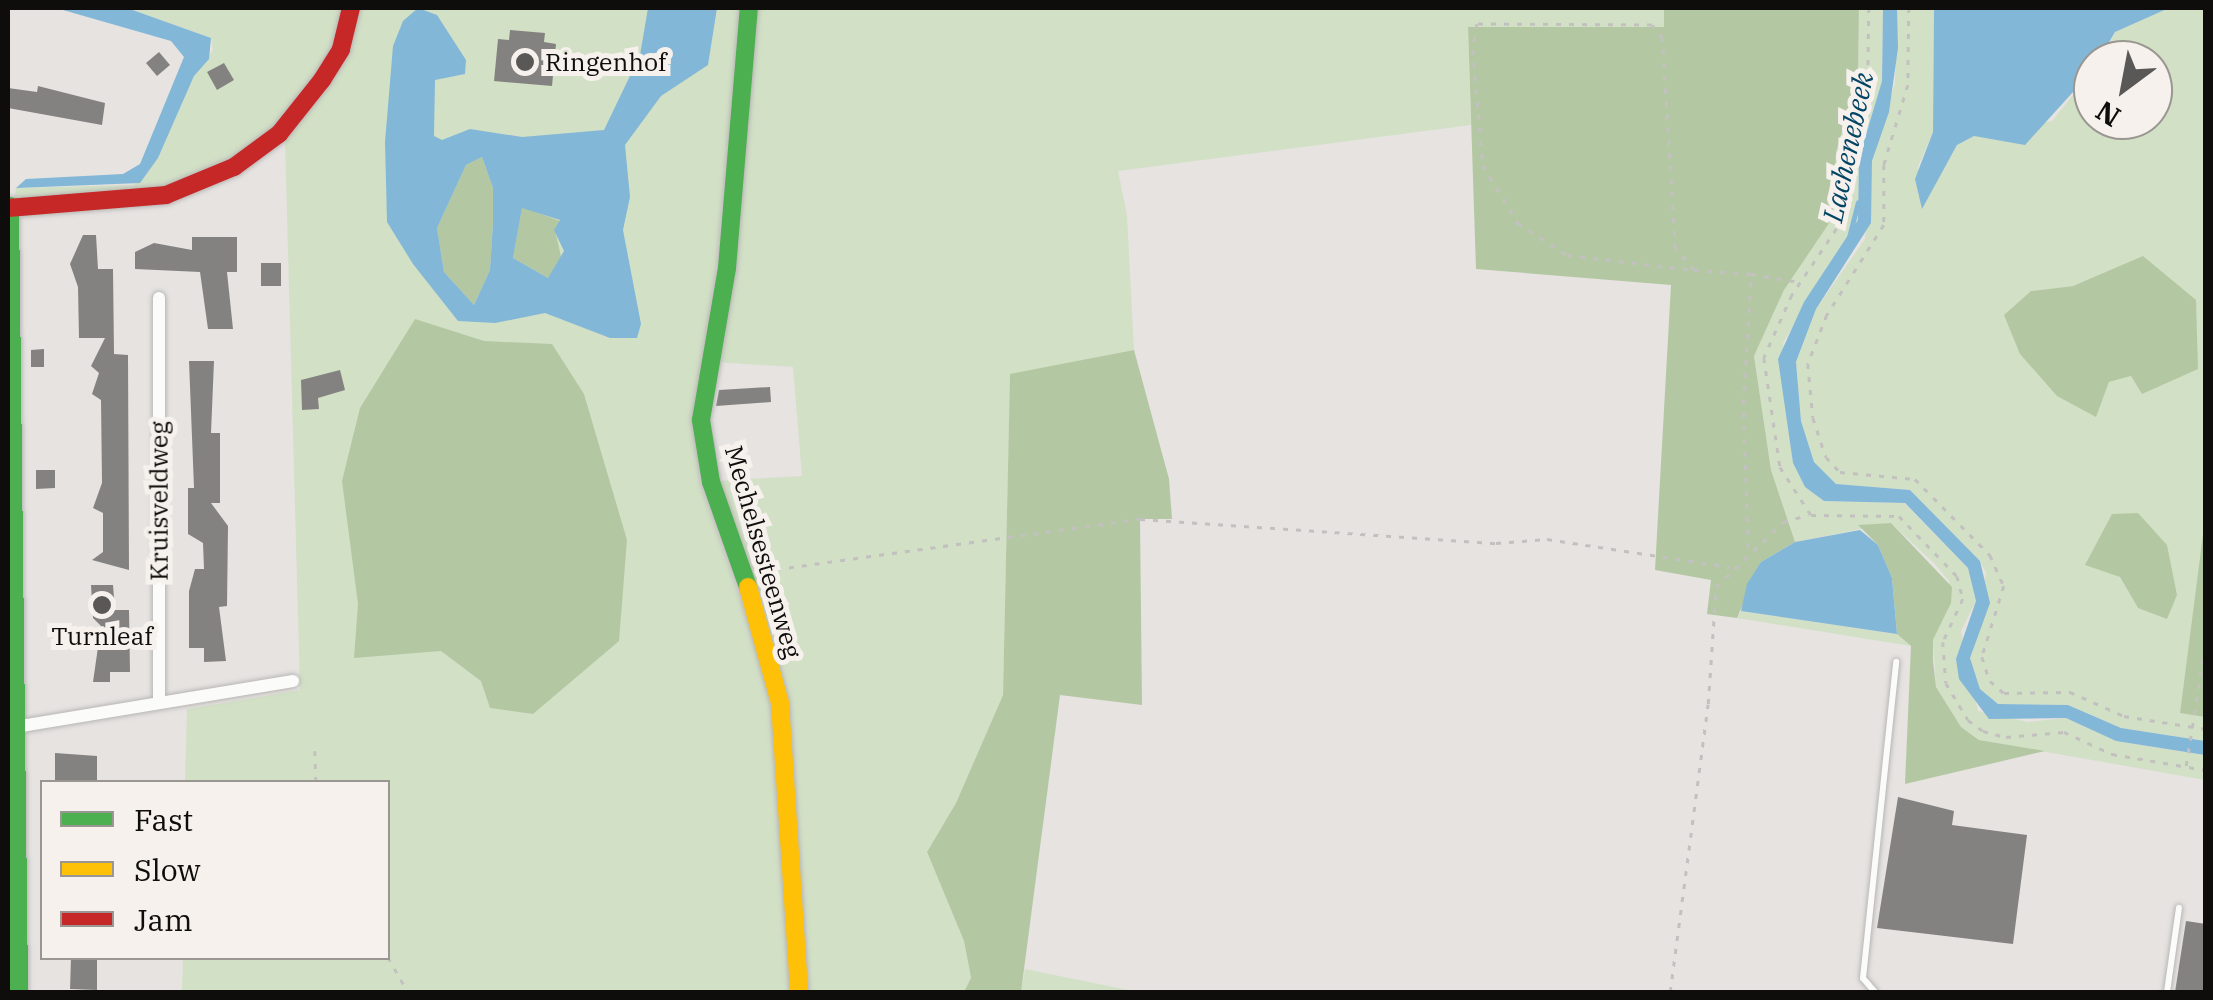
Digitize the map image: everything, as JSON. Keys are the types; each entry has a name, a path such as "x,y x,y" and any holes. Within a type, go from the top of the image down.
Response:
{"street":[{"path":"19,992 8,207 166,195 234,166 278,134 322,80 342,50 351,8"},
{"name":"Mechelsesteenweg","path":"748,8 727,268 700,420 719,508 745,573 780,704 799,992"},
{"name":"Kruisveldweg","path":"159,298 159,704"},
{"path":"14,728 293,681"}],"lane":[{"path":"1876,992 1863,978 1896,662"},
{"path":"2166,992 2179,908"}],"path":[{"path":"1811,515 1780,467 1764,358 1801,282 1844,218 1846,154 1868,80 1869,8"},
{"path":"1909,8 1908,85 1884,164 1884,225 1827,315 1808,364 1813,418 1826,458 1840,472 1915,479 1990,554 2004,586 1982,658 1990,681 2004,693 2070,692 2124,716 2206,729"},
{"path":"1694,270 1675,248 1662,38 1652,24 1477,24 1473,50 1483,165 1518,223 1566,254 1694,270 1751,274 1801,282"},
{"path":"1748,550 1743,404 1751,274"},
{"path":"1670,992 1716,587 1730,567 1783,522 1811,515 1899,516 1957,576 1962,599 1943,642 1946,683 1968,720 1983,731 2006,737 2064,732 2112,754 2206,770"},
{"path":"745,573 1140,518 1496,542 1548,539 1730,567"},
{"path":"2186,768 2206,639"},
{"path":"315,751 316,780"},
{"path":"390,960 408,992"}],"green space":[{"name":"Ringenhof","path":"127,8 740,8 716,270 693,411 700,483 765,671 778,754 793,992 182,992 183,960 390,960 390,780 185,780 187,709 300,690 285,141 239,174 168,204 12,215 16,188 134,185 158,158 194,76 213,50 211,38"},
{"path":"755,8 1664,8 1664,27 1468,27 1471,125 1118,171 1127,215 1134,350 1010,375 1003,695 956,803 927,852 964,941 971,979 964,992 806,992 791,745 717,481 802,476 793,367 714,362"},
{"path":"1664,8 1859,8 1858,78 1836,152 1834,216 1784,290 1754,356 1771,470 1795,542 1761,562 1737,618 1707,614 1711,580 1655,570 1671,285 1476,269 1468,27 1664,27"},
{"path":"1859,8 1883,8 1882,81 1859,158 1858,220 1783,343 1793,463 1805,487 1824,501 1904,503 1968,568 1976,601 1961,631 1978,711 2028,722 2066,718 2116,741 2205,755 2205,780 1979,740 1961,727 1936,687 1933,640 1948,609 1949,581 1935,564 1891,523 1795,542 1771,470 1754,356 1784,290 1834,216 1836,152 1858,78"},
{"path":"1897,8 1934,8 1933,132 1917,169 1946,165 1957,145 1974,136 2052,121 2073,95 2073,140 2173,140 2173,40 2111,40 2115,32 2169,8 2205,8 2206,519 2180,713 2205,717 2205,741 2121,728 2068,705 1998,704 1980,689 1970,658 1986,573 1980,561 1910,490 1836,484 1814,462 1801,421 1796,363 1816,309 1865,239 1872,161 1895,83","holes":["2144,257 2180,374 2142,394 2131,376 2109,382 2031,291 2073,286","2086,564 2177,594 2138,608 2120,577"]},
{"path":"482,157 493,188 493,223 490,270 474,305 444,272 437,228 466,165"},
{"path":"522,207 560,221 555,230 562,261 548,278 513,258"},
{"path":"2143,256 2196,300 2198,369 2142,394 2131,376 2109,382 2096,417 2057,396 2020,354 2004,315 2031,291 2073,286"},
{"path":"415,319 484,341 552,344 584,394 627,540 619,641 533,714 490,708 481,681 441,651 354,658 358,604 342,481 360,408"},
{"path":"1134,350 1169,479 1172,519 1140,519 1142,705 1060,695 1021,992 964,992 971,978 964,941 927,852 956,803 1003,695 1010,374"},
{"path":"2138,513 2167,545 2177,595 2167,619 2138,608 2120,577 2085,565 2112,514"},
{"path":"2205,519 2205,717 2180,713"},
{"path":"1891,523 1952,587 1951,603 1933,640 1933,661 1936,687 1961,727 1979,740 2045,751 1905,784 1911,646 1897,634 1892,578 1878,545 1858,525"},
{"path":"1741,611 1897,634 1911,646 1737,618"},
{"path":"1025,969 1138,992 1021,992"}],"water":[{"path":"56,8 127,8 211,38 209,59 194,76 158,158 140,183 16,188 26,179 123,174 140,164 184,57 171,41"},
{"path":"418,8 437,15 466,60 465,74 435,80 434,136 442,140 470,129 522,137 604,130 640,55 648,8 717,8 708,65 661,96 625,145 630,197 623,230 641,324 637,338 610,338 545,313 495,323 458,321 413,264 387,222 385,142 393,46 403,21","holes":["482,157 493,188 493,223 490,270 474,305 444,272 437,228 466,165","522,208 560,220 554,230 564,251 548,278 513,258"]},
{"path":"1883,8 1897,8 1898,48 1889,112 1872,161 1871,223 1816,309 1796,362 1801,421 1814,462 1836,484 1910,490 1980,561 1990,603 1970,658 1980,689 1998,704 2068,705 2121,728 2205,741 2205,755 2116,741 2066,718 1989,719 1959,679 1956,659 1976,601 1968,568 1905,503 1824,501 1805,487 1793,463 1778,359 1804,302 1858,220 1859,158 1882,81"},
{"path":"1934,8 2169,8 2115,32 2110,40 2073,40 2073,92 2025,145 1974,136 1957,145 1922,209 1915,179 1933,132"},
{"path":"1860,530 1878,545 1892,578 1897,634 1741,611 1747,584 1761,562 1795,542"}],"building":[{"name":"Ringenhof","path":"510,30 545,33 544,42 556,44 552,86 494,81 498,39 509,40"},
{"path":"159,52 170,65 157,76 146,63"},
{"path":"224,63 234,80 217,90 207,72"},
{"path":"38,86 105,103 102,125 8,108 8,88 37,92"},
{"path":"83,235 96,235 98,269 113,269 114,354 128,355 129,570 92,560 103,552 103,513 93,508 102,483 101,400 92,394 99,373 91,366 105,338 79,338 78,287 70,264"},
{"path":"192,237 237,237 237,272 227,272 233,329 208,329 200,272 135,269 135,252 154,243 192,250"},
{"path":"261,263 281,263 281,286 261,286"},
{"path":"44,349 44,367 31,367 31,350"},
{"path":"189,361 214,361 211,433 220,433 220,503 211,503 228,526 227,606 219,607 226,661 204,662 204,648 189,648 189,591 195,569 204,569 203,543 188,534 188,488 194,488"},
{"path":"340,370 345,390 318,398 319,409 302,410 301,380"},
{"path":"770,387 771,402 716,406 719,390"},
{"path":"36,470 55,470 55,488 36,489"},
{"path":"91,585 113,585 115,610 129,610 130,672 110,672 110,682 93,682 101,626 93,618"},
{"path":"55,753 97,756 97,780 55,780"},
{"path":"1898,797 1954,811 1952,825 2027,835 2013,944 1877,928"},
{"path":"2186,921 2206,924 2206,992 2175,992"},
{"path":"71,960 97,960 97,990 70,989"}],"waterway":[{"name":"Lachenebeek","path":"1847,245 1858,202"}],"traffic: fast":[{"path":"748,587 711,482 701,420 727,268 749,8"},
{"path":"10,206 19,992"}],"traffic: slow":[{"path":"748,587 780,703 799,992"}],"traffic: jam":[{"path":"8,208 166,195 234,167 279,134 322,80 341,49 351,8"}],"place":[{"name":"Ringenhof","path":"525,62"},
{"name":"Turnleaf","path":"102,605"}]}
